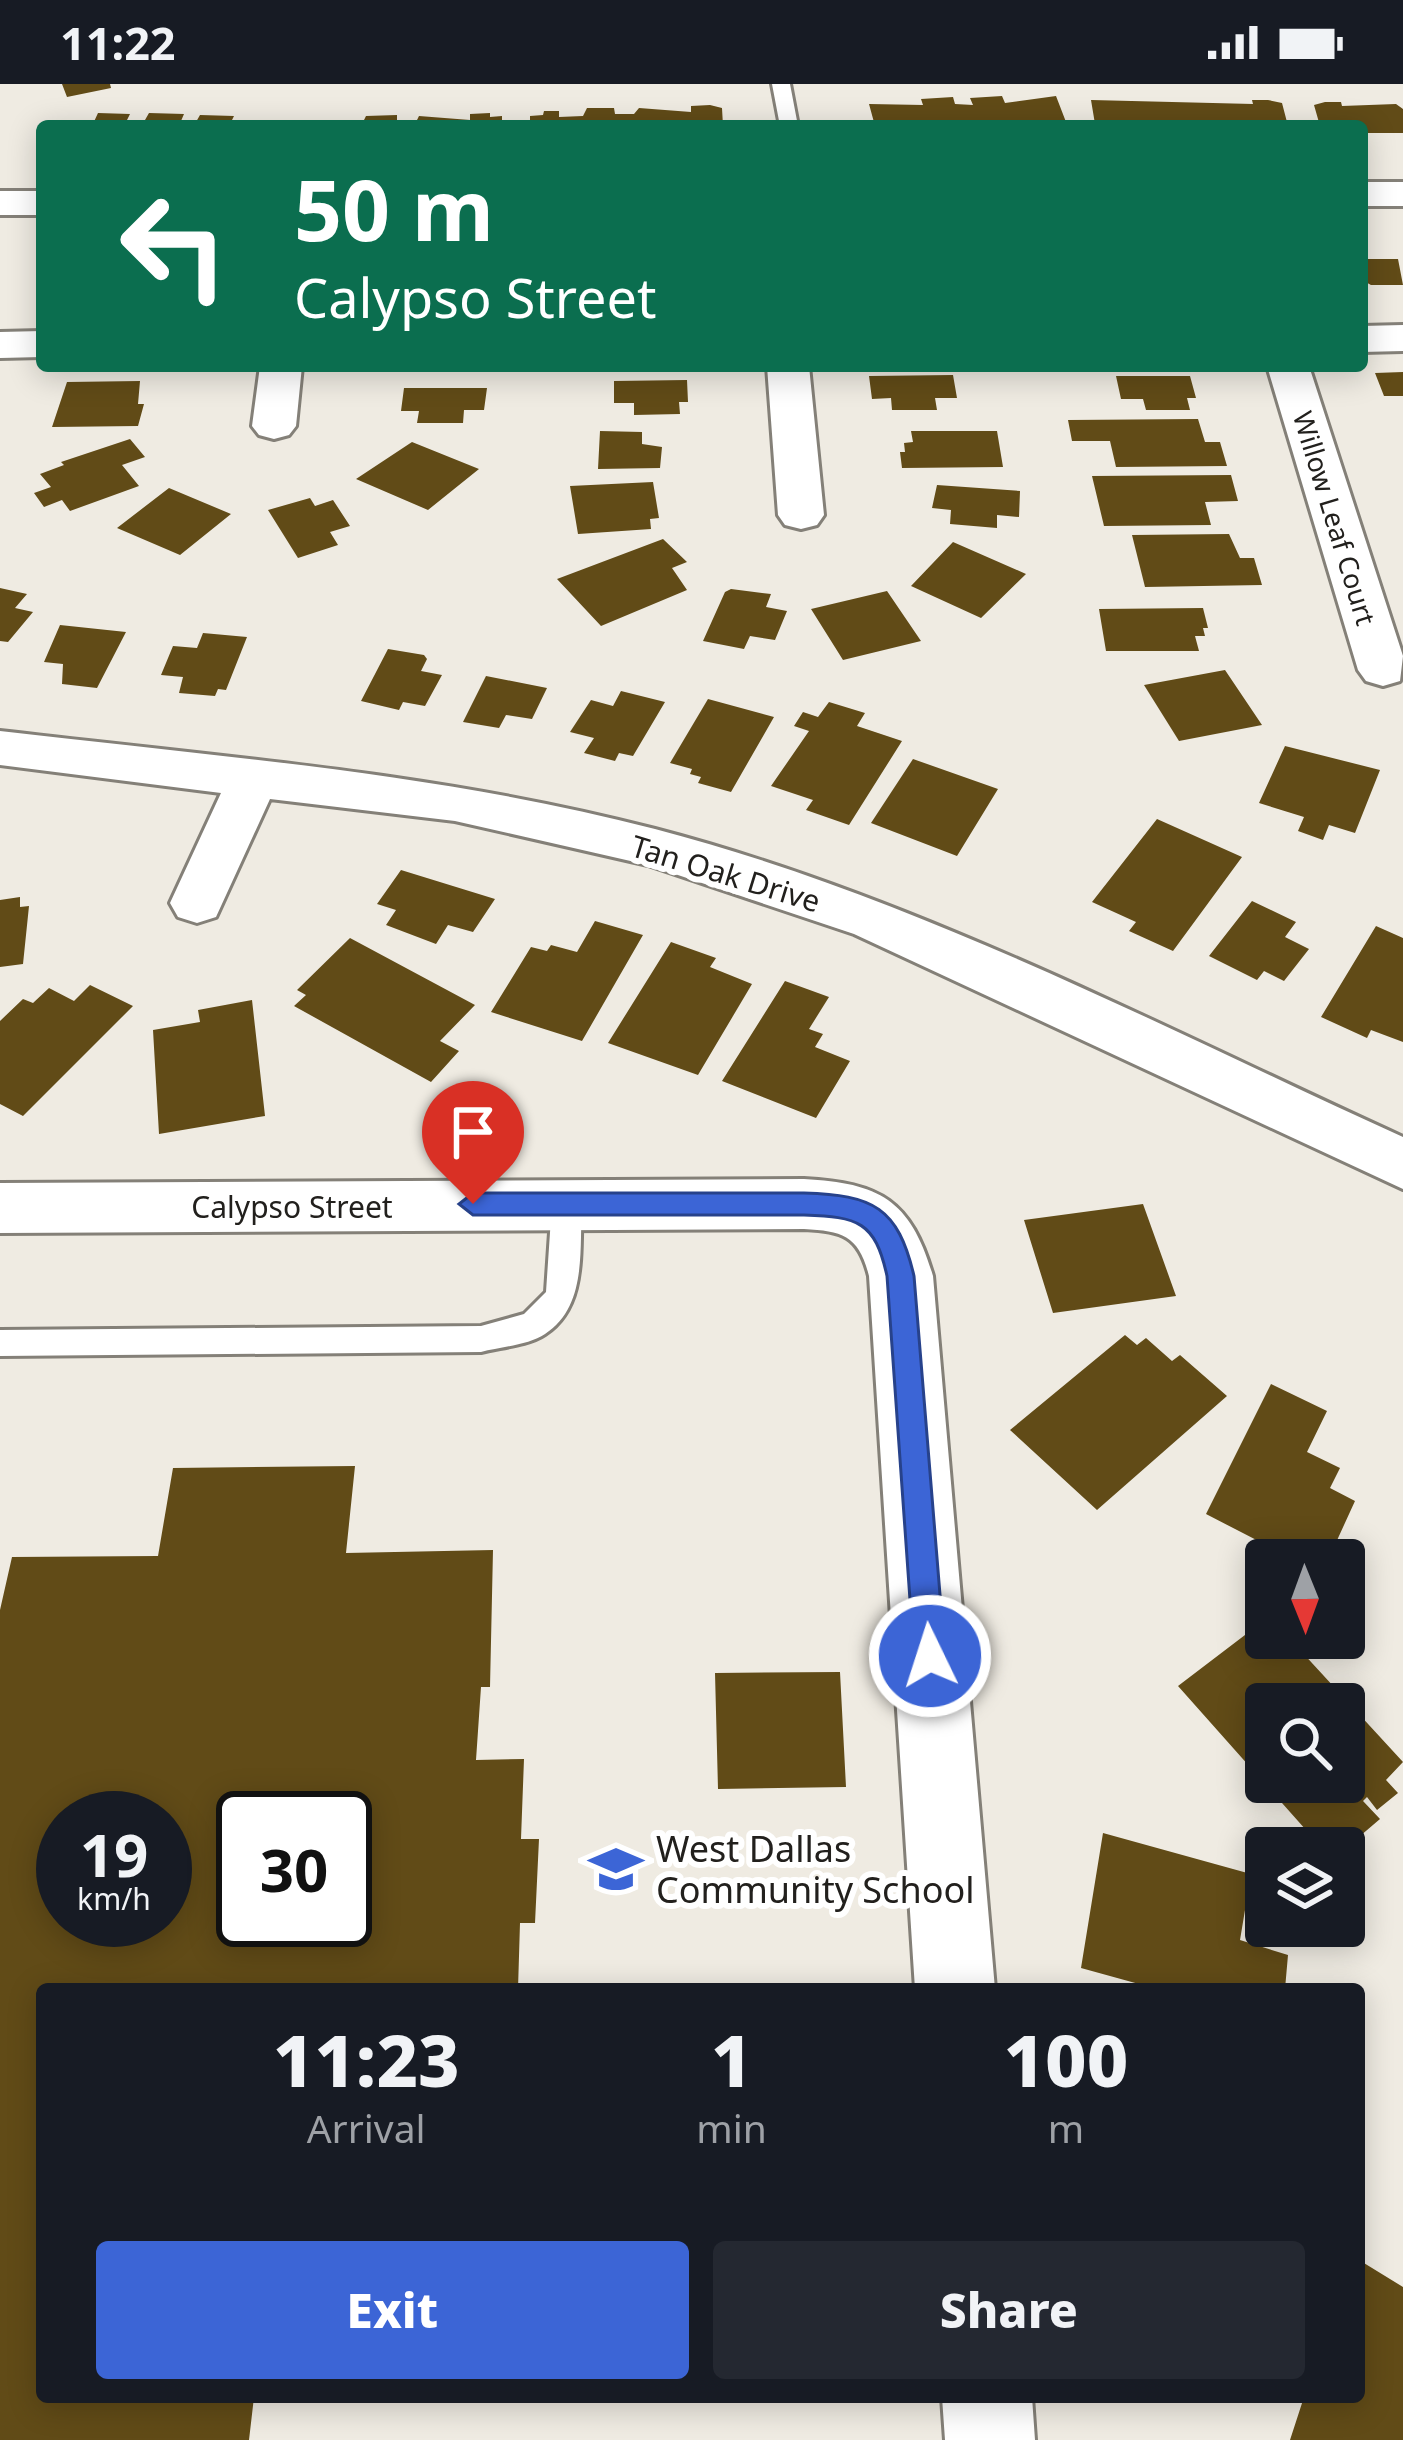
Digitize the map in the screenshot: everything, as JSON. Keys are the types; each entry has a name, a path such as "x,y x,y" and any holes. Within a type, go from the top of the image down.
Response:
{"street":[{"path":"1368,194 1403,194"},
{"path":"0,203 36,203"},
{"path":"1368,339 1403,338"},
{"path":"0,345 36,344"},
{"path":"274,426 280,372"},
{"path":"789,372 801,514"},
{"name":"Willow Leaf Court","path":"1290,372 1383,670"},
{"name":"Tan Oak Drive","path":"0,748 454,803 655,848 873,920 1403,1164"},
{"path":"197,903 254,777"},
{"name":"Calypso Street","path":"0,1208 839,1205 871,1215 892,1239 901,1276 956,1983"},
{"path":"987,2403 990,2440"}],"lane":[{"path":"782,84 788,120"},
{"path":"0,1343 481,1339 534,1325 561,1297 567,1203"}],"building":[{"path":"62,84 110,84 111,88 67,97"},
{"path":"1002,96 1005,103 1056,96 1065,120 873,120 869,104 923,105 921,99 953,97 955,104 973,105 970,98"},
{"path":"1091,100 1253,104 1252,100 1268,100 1282,103 1286,120 1094,120"},
{"path":"1396,104 1403,109 1403,133 1368,133 1368,120 1318,120 1314,105"},
{"path":"691,106 722,108 723,120 530,120 544,111 559,111 559,117 583,116 587,108 634,114 639,108 691,112"},
{"path":"98,113 130,114 127,120 95,120"},
{"path":"149,113 184,114 181,120 145,120"},
{"path":"490,113 502,120 470,120 470,114"},
{"path":"200,115 234,116 232,120 197,120"},
{"path":"397,115 397,120 364,120 366,116"},
{"path":"419,116 470,120 417,120"},
{"path":"1368,259 1398,259 1403,285 1371,285"},
{"path":"1403,372 1403,396 1384,396 1375,373"},
{"path":"953,375 957,398 935,398 937,410 892,410 891,398 872,399 869,376"},
{"path":"1116,376 1190,376 1196,398 1187,398 1190,410 1146,410 1143,399 1121,399"},
{"path":"687,380 688,402 679,402 680,414 634,415 634,403 614,403 614,381"},
{"path":"140,381 138,404 144,404 138,426 52,427 67,382"},
{"path":"404,388 487,388 484,410 464,410 463,423 417,423 419,411 401,411"},
{"path":"1198,419 1205,442 1220,442 1227,466 1116,467 1110,441 1072,441 1068,420"},
{"path":"600,431 642,432 642,444 662,447 660,468 598,469"},
{"path":"911,431 997,431 1003,467 902,468 900,452 905,452 904,443 913,442"},
{"path":"130,439 145,457 122,465 139,486 70,511 62,500 44,507 34,493 51,487 40,474 64,465 61,462"},
{"path":"412,442 479,469 428,510 356,479"},
{"path":"1231,475 1238,501 1205,502 1211,525 1104,526 1092,476"},
{"path":"653,482 659,518 650,519 651,529 578,534 570,486"},
{"path":"937,485 1020,491 1019,517 997,515 997,528 950,524 951,510 932,508"},
{"path":"169,488 231,514 180,555 117,528"},
{"path":"310,498 315,506 333,500 350,526 330,532 338,545 298,558 268,510"},
{"path":"1229,534 1240,558 1254,558 1262,585 1145,587 1132,535"},
{"path":"663,539 687,562 672,568 687,590 601,626 557,579"},
{"path":"953,542 1026,574 981,618 911,586"},
{"path":"0,588 27,594 15,608 33,612 8,642 0,641"},
{"path":"887,591 921,641 843,660 811,609"},
{"path":"725,592 771,594 766,607 787,611 775,640 750,636 744,649 703,641"},
{"path":"1203,608 1208,628 1203,628 1205,636 1195,636 1199,651 1106,651 1099,609"},
{"path":"60,625 126,632 97,688 62,684 63,664 44,662"},
{"path":"203,633 247,637 226,690 218,689 215,696 179,693 183,677 161,675 173,646 197,648"},
{"path":"388,649 424,655 427,659 421,671 442,675 425,706 403,702 399,710 361,701"},
{"path":"1225,670 1262,725 1179,741 1144,685"},
{"path":"486,676 547,688 532,719 506,715 499,728 463,722"},
{"path":"621,691 665,702 633,756 619,753 615,761 584,753 594,738 570,732 591,700 613,706"},
{"path":"708,699 774,717 731,792 698,783 701,777 690,774 692,769 670,763"},
{"path":"829,702 865,713 857,726 902,741 849,825 806,810 813,800 771,786 809,731 794,726 803,712 818,717"},
{"path":"1285,746 1380,770 1355,833 1329,825 1323,840 1298,831 1304,817 1259,803"},
{"path":"913,759 998,789 957,856 871,823"},
{"path":"1157,819 1242,857 1173,951 1129,931 1136,922 1092,902"},
{"path":"401,870 495,899 473,932 448,925 436,944 386,925 396,910 377,904"},
{"path":"20,897 20,907 29,906 23,964 0,967 0,900"},
{"path":"1252,901 1296,922 1285,937 1309,949 1284,981 1264,971 1257,980 1209,956"},
{"path":"595,921 643,935 582,1041 491,1012 531,947 547,951 551,945 577,952"},
{"path":"1376,926 1403,938 1403,1042 1371,1030 1367,1038 1321,1017"},
{"path":"350,938 475,1005 440,1041 459,1051 431,1082 294,1006 306,995 297,990"},
{"path":"671,942 716,958 710,967 752,984 698,1075 608,1043"},
{"path":"785,981 829,997 809,1029 823,1034 815,1047 850,1061 816,1118 722,1081"},
{"path":"90,985 133,1006 23,1116 0,1104 0,1021 23,999 33,1003 49,988 74,1001"},
{"path":"252,1000 265,1116 159,1134 153,1030 200,1022 198,1010"},
{"path":"1143,1204 1176,1296 1053,1313 1024,1220"},
{"path":"1125,1335 1137,1345 1146,1338 1172,1361 1180,1355 1227,1396 1097,1510 1010,1430"},
{"path":"1271,1384 1327,1411 1307,1452 1340,1468 1330,1488 1355,1501 1338,1539 1254,1539 1206,1514"},
{"path":"355,1466 346,1553 493,1550 490,1687 481,1687 476,1760 524,1759 521,1839 539,1839 535,1923 520,1923 518,1983 36,1983 36,2403 253,2403 249,2440 0,2440 0,1610 12,1557 158,1556 173,1468"},
{"path":"1245,1635 1245,1659 1308,1659 1330,1683 1245,1683 1245,1761 1178,1686"},
{"path":"840,1672 846,1787 718,1789 715,1673"},
{"path":"1365,1721 1403,1762 1386,1780 1398,1793 1377,1810 1367,1797"},
{"path":"1282,1803 1365,1803 1380,1819 1365,1832 1365,1827 1303,1827"},
{"path":"1103,1833 1245,1872 1240,1940 1245,1947 1288,1955 1286,1983 1135,1983 1081,1968"},
{"path":"1365,2264 1403,2287 1403,2440 1290,2440 1302,2403 1365,2403"}],"place":[{"name":"West Dallas Community School","path":"616,1869"}],"route":[{"path":"473,1204 804,1204 839,1205 871,1215 892,1239 901,1276 930,1656"}]}
